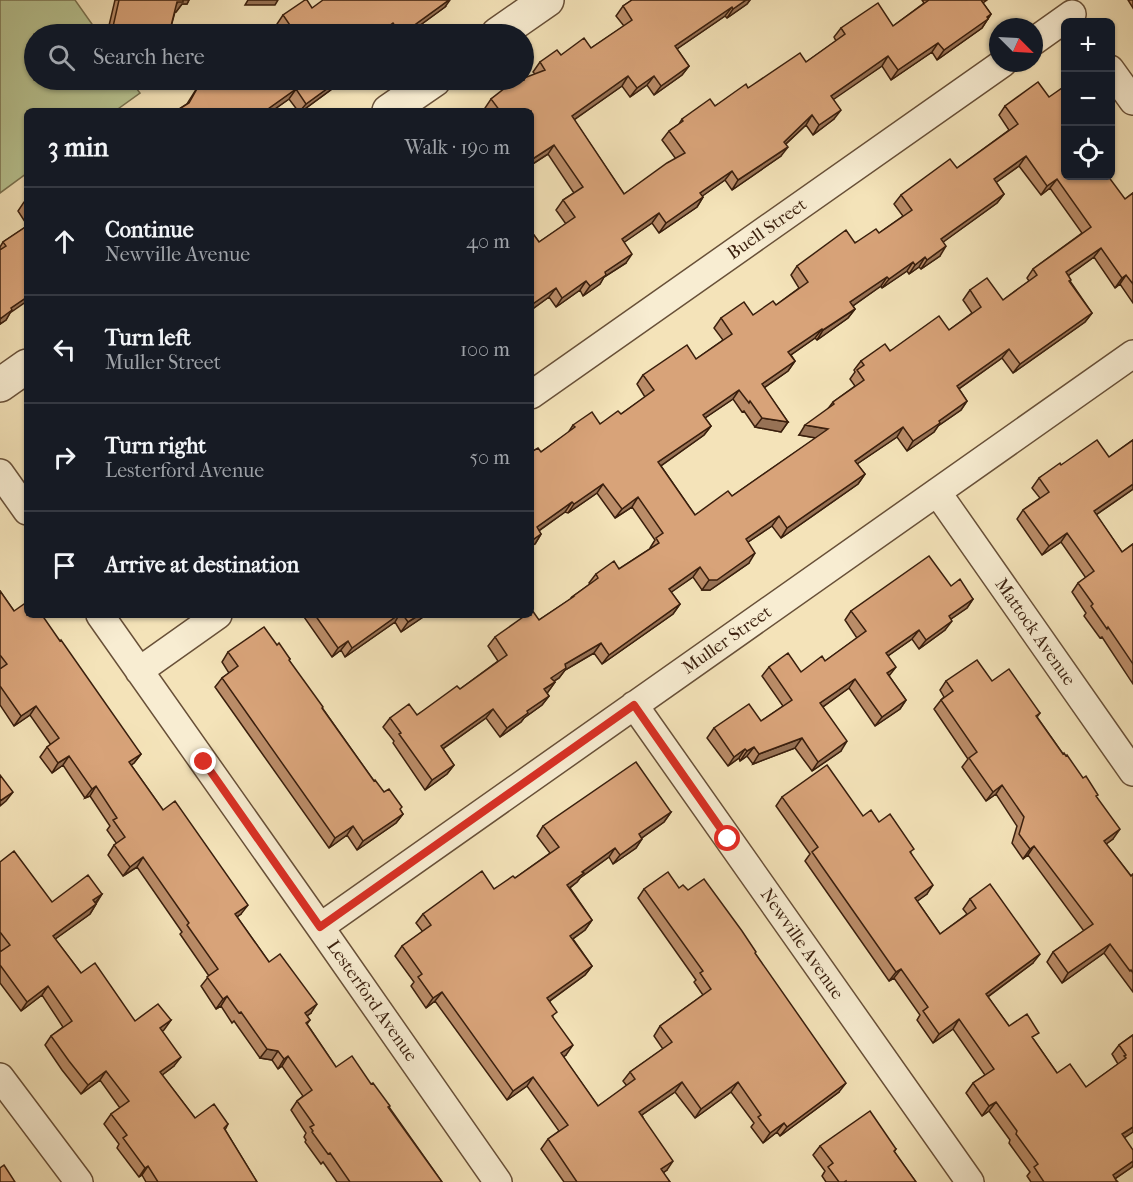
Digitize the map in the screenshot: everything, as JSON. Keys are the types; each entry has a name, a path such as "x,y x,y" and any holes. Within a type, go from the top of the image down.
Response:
{"street":[{"path":"512,24 547,0"},
{"path":"1043,34 1071,12"},
{"name":"Buell Street","path":"534,393 990,72"},
{"path":"1112,72 1133,101"},
{"path":"393,108 419,90"},
{"name":"Muller Street","path":"320,927 1133,354"},
{"path":"0,386 24,368"},
{"path":"0,473 24,507"},
{"name":"Mattock Avenue","path":"937,492 1133,772"},
{"name":"Lesterford Avenue","path":"102,618 498,1182"},
{"path":"139,671 214,618"},
{"name":"Newville Avenue","path":"634,705 970,1182"},
{"path":"0,1077 79,1182"}],"green space":[{"path":"0,0 75,0 92,24 24,24 24,90 138,90 140,93 119,108 24,108 24,175 0,193"}],"building":[{"path":"119,0 183,0 183,2 177,2 172,24 114,24"},
{"path":"305,0 312,8 323,0 449,0 416,24 289,24 283,15"},
{"path":"632,0 746,0 675,46 689,66 661,86 654,76 637,88 628,76 572,116 624,194 685,153 669,131 683,121 682,119 710,99 715,106 746,84 748,88 800,53 806,62 845,34 841,28 878,3 893,26 929,0 981,0 991,14 987,17 988,19 944,50 938,43 898,70 888,56 831,96 841,110 819,125 812,115 784,142 788,147 738,180 732,171 700,193 703,197 666,223 659,213 622,239 632,254 605,272 606,275 590,286 586,281 562,298 556,288 534,303 534,235 539,242 575,217 563,200 583,187 554,145 534,158 534,108 498,108 491,99 502,90 534,90 534,74 545,70 540,62 557,50 561,55 584,38 591,48 632,20 623,6"},
{"path":"1038,82 1049,97 1061,89 1061,180 1111,180 1125,199 1133,193 1133,284 1126,275 1122,278 1101,248 1066,272 1071,280 1069,281 1092,313 1020,364 1009,349 957,386 967,401 939,421 940,423 913,441 903,427 855,461 865,474 787,528 779,516 746,539 755,553 717,580 709,580 700,567 669,589 680,604 609,655 601,643 565,664 566,668 551,678 555,682 544,689 549,696 507,728 493,709 441,746 454,765 432,780 390,718 409,704 417,715 457,686 460,689 507,655 495,637 522,618 534,618 534,613 539,620 598,578 596,574 614,561 619,569 659,543 656,538 663,533 638,497 622,509 603,484 574,504 572,502 537,527 541,534 534,539 534,450 538,448 541,452 592,412 600,424 618,411 621,414 654,390 643,375 687,345 696,359 732,334 721,318 744,302 753,315 773,301 776,305 808,282 797,266 846,230 855,243 876,229 879,233 912,210 901,195 950,159 957,168 1018,124 1005,106","holes":["1026,156 1047,186 1057,179 1091,227 1033,269 1037,275 1003,300 987,278 970,290 981,307 949,330 939,316 890,351 885,344 861,361 864,365 857,370 864,380 805,425 828,429 732,496 728,491 695,515 658,462 711,426 703,415 739,390 762,418 788,422 762,384 795,361 788,352 855,309 850,302 887,277 889,279 913,262 915,265 925,257 927,260 946,246 941,239 1004,194 994,179"]},
{"path":"196,90 295,90 269,108 181,108 189,103"},
{"path":"297,90 325,90 306,104"},
{"path":"24,228 24,299 0,319 0,250 6,246 3,242"},
{"path":"1097,440 1109,457 1133,440 1133,484 1094,511 1122,552 1133,544 1133,664 1091,606 1093,604 1078,583 1094,571 1067,533 1049,546 1023,510 1049,492 1039,478"},
{"path":"929,556 951,586 960,579 973,599 949,616 952,621 926,640 919,630 886,653 896,667 887,673 906,700 882,717 855,679 820,703 847,741 818,762 802,738 759,754 754,747 747,751 745,749 734,757 714,728 749,704 761,721 792,700 769,667 788,653 801,672 822,656 825,661 866,631 851,611"},
{"path":"0,591 14,611 24,604 24,618 44,618 61,640 141,754 129,762 163,810 175,801 248,905 235,914 269,962 280,954 317,1004 305,1013 310,1020 306,1023 336,1067 352,1056 371,1084 373,1083 390,1106 388,1107 442,1182 350,1182 312,1132 310,1127 314,1125 297,1101 312,1090 288,1056 284,1059 278,1051 267,1049 241,1012 239,1013 227,996 223,999 207,977 218,969 143,857 130,867 114,845 125,837 113,820 117,818 96,786 92,789 69,756 58,763 47,747 59,738 36,706 21,716 0,686 0,669 7,664 0,655"},
{"path":"317,618 394,618 352,648 348,641 338,648"},
{"path":"264,627 277,645 279,643 374,781 384,792 389,789 402,807 400,809 403,814 363,841 353,826 335,838 222,678 238,666 228,652"},
{"path":"977,660 992,681 1009,669 1040,713 1036,716 1083,778 1086,776 1098,795 1096,796 1120,829 1104,841 1131,876 1133,874 1133,973 1110,944 1068,973 1053,952 1093,924 1034,846 1030,849 1019,834 1024,817 1002,785 993,792 969,758 977,752 941,700 953,691 946,681"},
{"path":"636,762 671,812 639,834 642,839 620,855 615,848 567,885 592,920 570,936 592,966 547,998 557,1012 552,1016 573,1045 561,1053 598,1106 635,1079 630,1072 672,1042 660,1026 711,989 700,973 703,971 644,889 668,872 679,888 683,885 688,890 704,879 846,1083 787,1127 784,1123 770,1133 758,1117 761,1115 738,1082 701,1109 682,1082 639,1112 673,1161 661,1169 670,1182 577,1182 548,1139 568,1125 533,1077 513,1091 442,992 433,998 418,977 422,974 402,946 431,925 423,914 482,871 494,889 513,876 515,878 559,847 543,826"},
{"path":"827,765 863,816 871,810 879,822 890,814 914,849 910,852 933,885 915,898 940,934 976,908 970,899 990,884 1040,954 986,994 1009,1026 1027,1014 1039,1033 1032,1037 1057,1073 1070,1064 1086,1087 1126,1058 1119,1045 1133,1035 1133,1127 1122,1134 1133,1150 1133,1161 1113,1175 1117,1182 1044,1182 1034,1167 1038,1164 1016,1134 1017,1131 996,1102 989,1106 973,1083 994,1069 959,1019 939,1034 923,1011 928,1007 901,969 896,972 821,865 812,852 818,847 782,797"},
{"path":"0,775 13,792 0,801"},
{"path":"14,851 52,902 88,875 102,894 93,900 96,904 53,936 81,973 95,963 135,1021 158,1004 171,1020 160,1028 181,1057 160,1072 195,1118 214,1104 228,1124 224,1128 257,1182 158,1182 148,1166 145,1168 123,1138 127,1135 111,1114 129,1101 106,1071 88,1085 51,1036 72,1021 48,986 27,1002 0,965 0,952 10,945 0,932 0,862"},
{"path":"870,1111 916,1182 839,1182 828,1167 833,1163 820,1146"},
{"path":"4,1165 15,1182 0,1182 0,1168"}],"route":[{"path":"204,762 320,927 634,705 728,839"}]}
